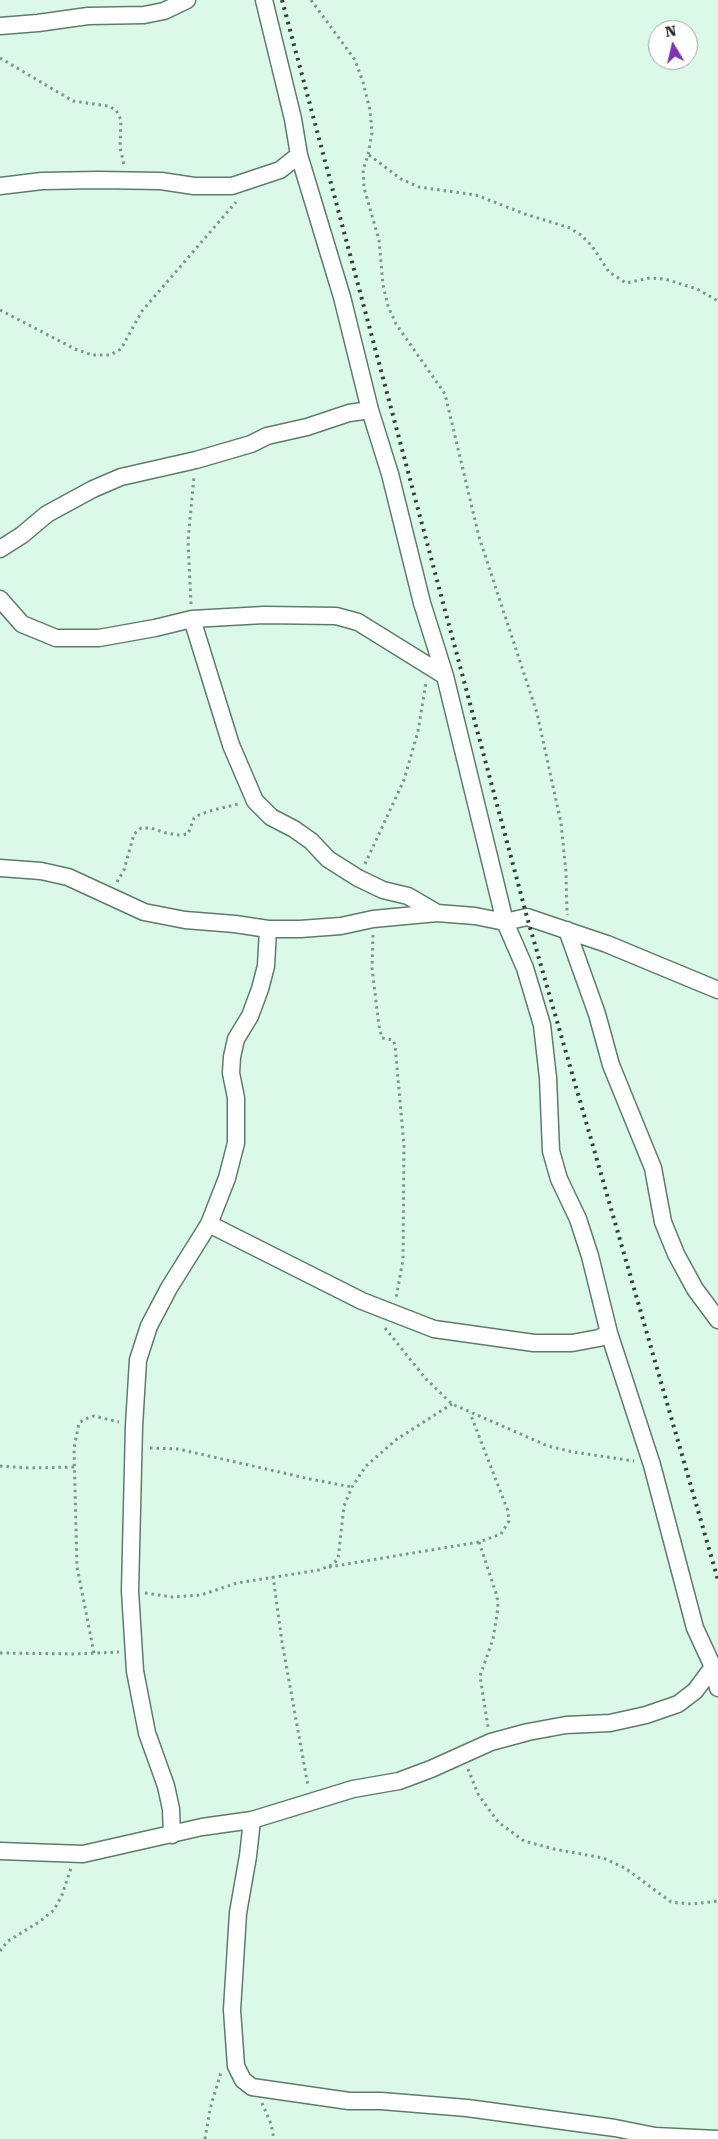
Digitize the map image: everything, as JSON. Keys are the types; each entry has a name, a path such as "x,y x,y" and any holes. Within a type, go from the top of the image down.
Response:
{"street":[{"path":"0,26 88,16 144,14 164,11 187,0"},
{"path":"264,0 293,119 299,155 342,298 370,410 393,483 422,603 445,676 505,922 525,968 542,1025 548,1078 551,1151 559,1179 578,1220 590,1256 609,1333 652,1464 695,1628 713,1667 718,1688"},
{"path":"0,186 42,182 126,180 161,181 194,186 232,186 280,170 299,155"},
{"path":"0,550 22,536 47,514 93,489 121,477 196,460 251,444 268,436 307,427 349,413 370,410"},
{"path":"0,599 22,624 56,638 99,638 192,619 264,615 336,616 358,622 445,676"},
{"path":"192,619 231,745 255,801 271,816 311,841 328,859 358,878 383,890 408,896 437,913"},
{"path":"0,868 41,871 68,878 144,912 185,920 268,929 342,926 373,920 437,913 475,916 505,922 527,918 607,944 718,990"},
{"path":"172,1835 171,1809 166,1786 150,1744 135,1671 130,1591 134,1426 138,1360 149,1326 169,1288 209,1224 227,1178 236,1143 236,1098 231,1074 232,1057 236,1039 250,1016 260,989 266,966 268,929"},
{"path":"567,930 597,1014 611,1065 653,1168 663,1222 676,1254 695,1290 716,1315"},
{"path":"209,1224 362,1300 388,1320 534,1342 572,1343 599,1338 609,1333"},
{"path":"0,1851 83,1854 202,1827 252,1820 354,1789 399,1781 491,1742 528,1732 566,1725 610,1723 646,1715 678,1704 695,1691 713,1667"},
{"path":"252,1820 238,1913 232,2010 236,2066 243,2080 256,2088 349,2101 382,2101 467,2108 615,2128 655,2136 717,2139"}],"path":[{"path":"311,0 355,60 363,82 370,110 372,133 363,170 364,188 379,240 383,285 388,306 396,324 431,371 445,394 479,538 537,713 561,823 566,872 567,930"},
{"path":"0,58 73,101 93,103 116,110 121,120 120,147 126,180"},
{"path":"368,155 401,179 419,187 476,195 525,214 570,228 581,235 592,246 609,272 626,283 650,278 665,279 697,290 718,301"},
{"path":"0,310 75,349 92,355 110,355 121,349 142,311 254,179"},
{"path":"192,619 188,542 196,460"},
{"path":"358,878 404,780 418,731 428,666"},
{"path":"106,894 124,870 134,834 141,828 151,828 179,835 188,834 194,818 199,815 212,810 255,801"},
{"path":"373,920 371,952 379,1026 382,1038 393,1040 395,1045 404,1146 403,1260 388,1320 426,1379 452,1404 548,1446 573,1452 652,1464"},
{"path":"324,1568 338,1559 343,1514 352,1487 366,1466 397,1439 452,1404"},
{"path":"130,1591 172,1597 201,1594 237,1583 324,1568 347,1566 479,1542 501,1534 509,1521 497,1481 470,1413"},
{"path":"94,1653 78,1567 74,1448 79,1423 94,1416 134,1426"},
{"path":"134,1447 178,1448 352,1487"},
{"path":"0,1466 28,1468 74,1467"},
{"path":"479,1542 497,1596 498,1608 493,1639 480,1676 491,1742"},
{"path":"273,1576 282,1642 312,1801"},
{"path":"0,1653 134,1651"},
{"path":"462,1754 478,1794 498,1822 524,1841 554,1849 603,1858 626,1868 671,1902 692,1904 718,1901"},
{"path":"0,1951 8,1941 39,1922 54,1910 74,1864 83,1854"},
{"path":"205,2139 210,2109 223,2067"},
{"path":"256,2088 271,2124 274,2139"}],"railway":[{"path":"282,0 527,917 718,1580"}]}
